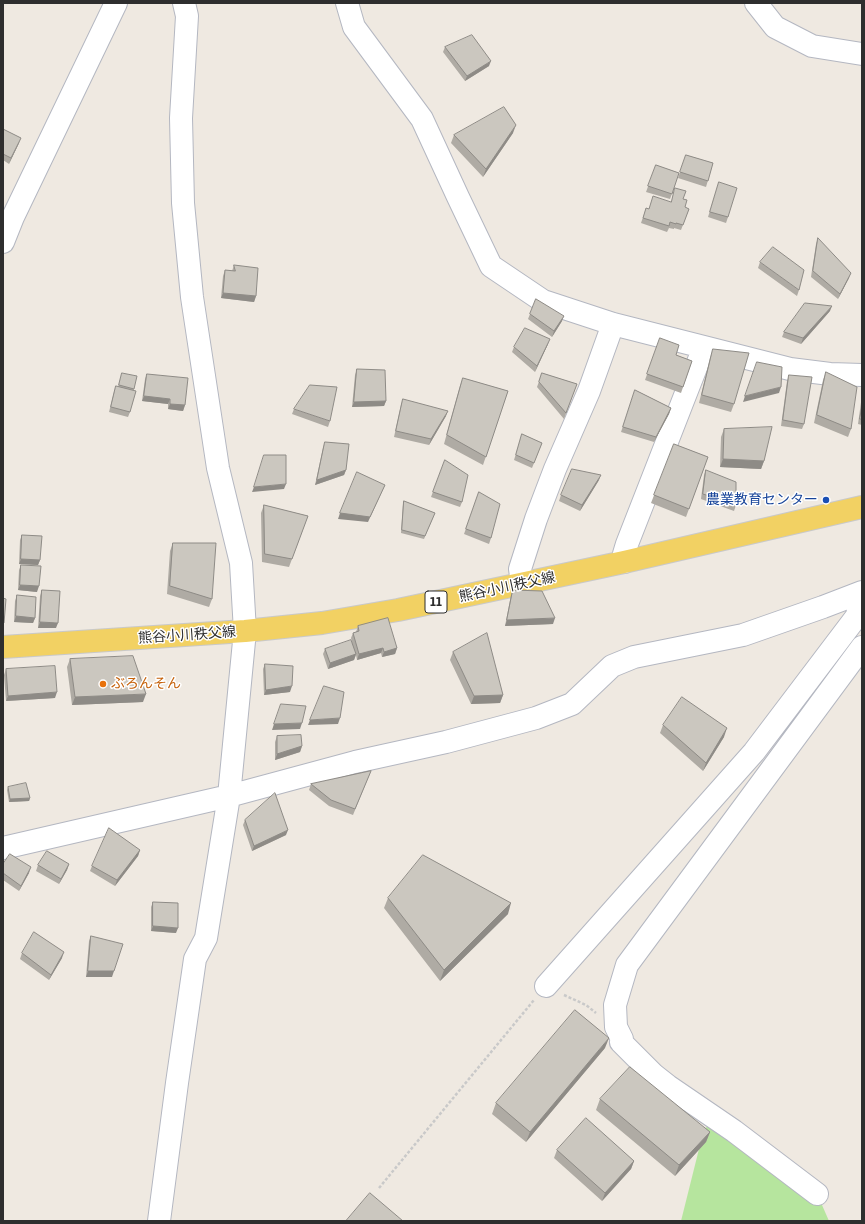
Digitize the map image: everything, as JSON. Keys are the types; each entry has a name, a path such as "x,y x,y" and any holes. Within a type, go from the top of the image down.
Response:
{"main road":[{"name":"熊谷小川秩父線","path":"3,647 245,631 322,623 398,610 522,584 862,507"}],"street":[{"path":"3,242 13,218 116,3"},
{"path":"159,1221 195,959 206,938 229,796 245,631 241,564 218,468 191,289 183,195 181,118 187,16 184,3"},
{"path":"347,3 354,27 422,119 491,266 543,301 613,324 790,369 830,374 862,375"},
{"path":"756,3 775,27 812,46 862,54"},
{"path":"522,584 520,569 536,519 555,469 589,391 613,324"},
{"path":"624,562 624,554 627,544 704,347"},
{"path":"3,848 229,796 355,762 446,742 536,718 572,704 612,666 634,656 743,635 862,592"},
{"path":"546,986 754,752 857,616 862,592"},
{"path":"817,1194 734,1131 668,1086 654,1074 621,1042 622,1039 616,1026 615,1005 627,965 862,647"}],"path":[{"path":"379,1188 546,986 586,1005 616,1026"}],"green space":[{"path":"727,1113 808,1173 829,1221 681,1221 704,1129"}],"building":[{"path":"472,35 491,61 467,76 445,47"},
{"path":"504,107 516,125 486,169 454,135"},
{"path":"3,129 21,138 11,158 3,154"},
{"path":"686,155 713,163 708,181 680,172"},
{"path":"656,165 679,173 672,194 648,186"},
{"path":"719,182 737,188 728,217 710,212"},
{"path":"675,188 686,191 683,199 687,200 685,207 689,209 683,225 670,222 669,226 643,218 646,208 649,209 653,196 671,202"},
{"path":"818,238 851,273 840,294 813,271"},
{"path":"773,247 804,270 799,290 760,262"},
{"path":"234,265 258,268 256,296 223,293 225,270 235,271"},
{"path":"536,299 564,316 554,331 530,314"},
{"path":"805,303 832,306 803,338 784,332"},
{"path":"525,328 550,339 537,366 514,347"},
{"path":"660,338 679,345 676,355 692,361 683,387 647,374"},
{"path":"713,349 749,353 734,404 702,395"},
{"path":"757,362 782,367 781,387 745,396"},
{"path":"357,369 385,370 386,401 354,402"},
{"path":"826,372 857,387 851,429 817,415"},
{"path":"122,373 137,376 134,389 119,385"},
{"path":"542,373 577,384 566,413 539,382"},
{"path":"147,374 188,378 185,405 170,404 170,399 144,396"},
{"path":"789,375 812,377 804,424 783,420"},
{"path":"463,378 508,391 486,457 447,435"},
{"path":"310,385 337,387 330,421 294,409"},
{"path":"116,386 136,391 130,412 111,407"},
{"path":"635,390 671,408 656,437 623,427"},
{"path":"403,399 448,411 431,439 396,431"},
{"path":"862,406 862,419 860,419"},
{"path":"772,427 764,461 723,459 724,429"},
{"path":"522,434 542,443 534,463 516,455"},
{"path":"325,442 349,444 346,470 317,480"},
{"path":"674,444 708,457 689,509 654,495"},
{"path":"264,455 286,455 286,484 254,487"},
{"path":"445,460 468,475 462,502 433,492"},
{"path":"572,469 601,475 582,505 561,495"},
{"path":"706,470 736,482 736,505 703,494"},
{"path":"357,472 385,485 370,517 340,513"},
{"path":"479,492 500,504 491,538 466,529"},
{"path":"404,501 435,513 425,536 402,530"},
{"path":"264,505 308,516 292,559 265,554"},
{"path":"22,535 42,536 40,560 21,559"},
{"path":"173,543 216,543 212,599 170,586"},
{"path":"21,565 41,566 39,586 20,585"},
{"path":"42,590 60,591 58,623 40,622"},
{"path":"513,590 542,591 555,618 507,620"},
{"path":"17,595 36,597 35,618 16,616"},
{"path":"3,598 6,599 4,623 3,623"},
{"path":"388,618 397,648 384,652 383,648 359,654 353,633 359,631 358,626"},
{"path":"487,633 503,695 474,696 453,652"},
{"path":"351,640 356,654 330,663 325,649"},
{"name":"ぶろんそん","path":"133,656 146,694 75,697 70,659"},
{"path":"265,664 293,666 292,686 266,690"},
{"path":"55,666 57,692 8,696 6,669"},
{"path":"324,686 344,692 340,718 310,720"},
{"path":"682,697 727,728 706,763 663,725"},
{"path":"281,704 306,706 302,723 274,724"},
{"path":"301,735 302,746 277,754 277,736"},
{"path":"371,771 355,809 331,800 311,784"},
{"path":"26,783 30,798 10,799 8,787"},
{"path":"275,793 288,830 254,846 245,820"},
{"path":"109,828 140,850 117,880 92,866"},
{"path":"47,851 69,864 61,879 38,865"},
{"path":"10,854 31,867 21,886 3,873 3,864"},
{"path":"423,855 511,903 444,970 388,898"},
{"path":"153,902 178,903 178,928 153,926"},
{"path":"34,932 64,952 51,975 22,953"},
{"path":"91,936 123,944 114,971 88,971"},
{"path":"575,1010 609,1038 530,1132 496,1103"},
{"path":"630,1067 710,1132 679,1165 600,1099"},
{"path":"586,1118 634,1161 605,1193 557,1150"},
{"path":"370,1193 403,1221 346,1221"}],"place":[{"name":"農業教育センター","path":"826,500"},
{"name":"ぶろんそん","path":"103,684"}]}
